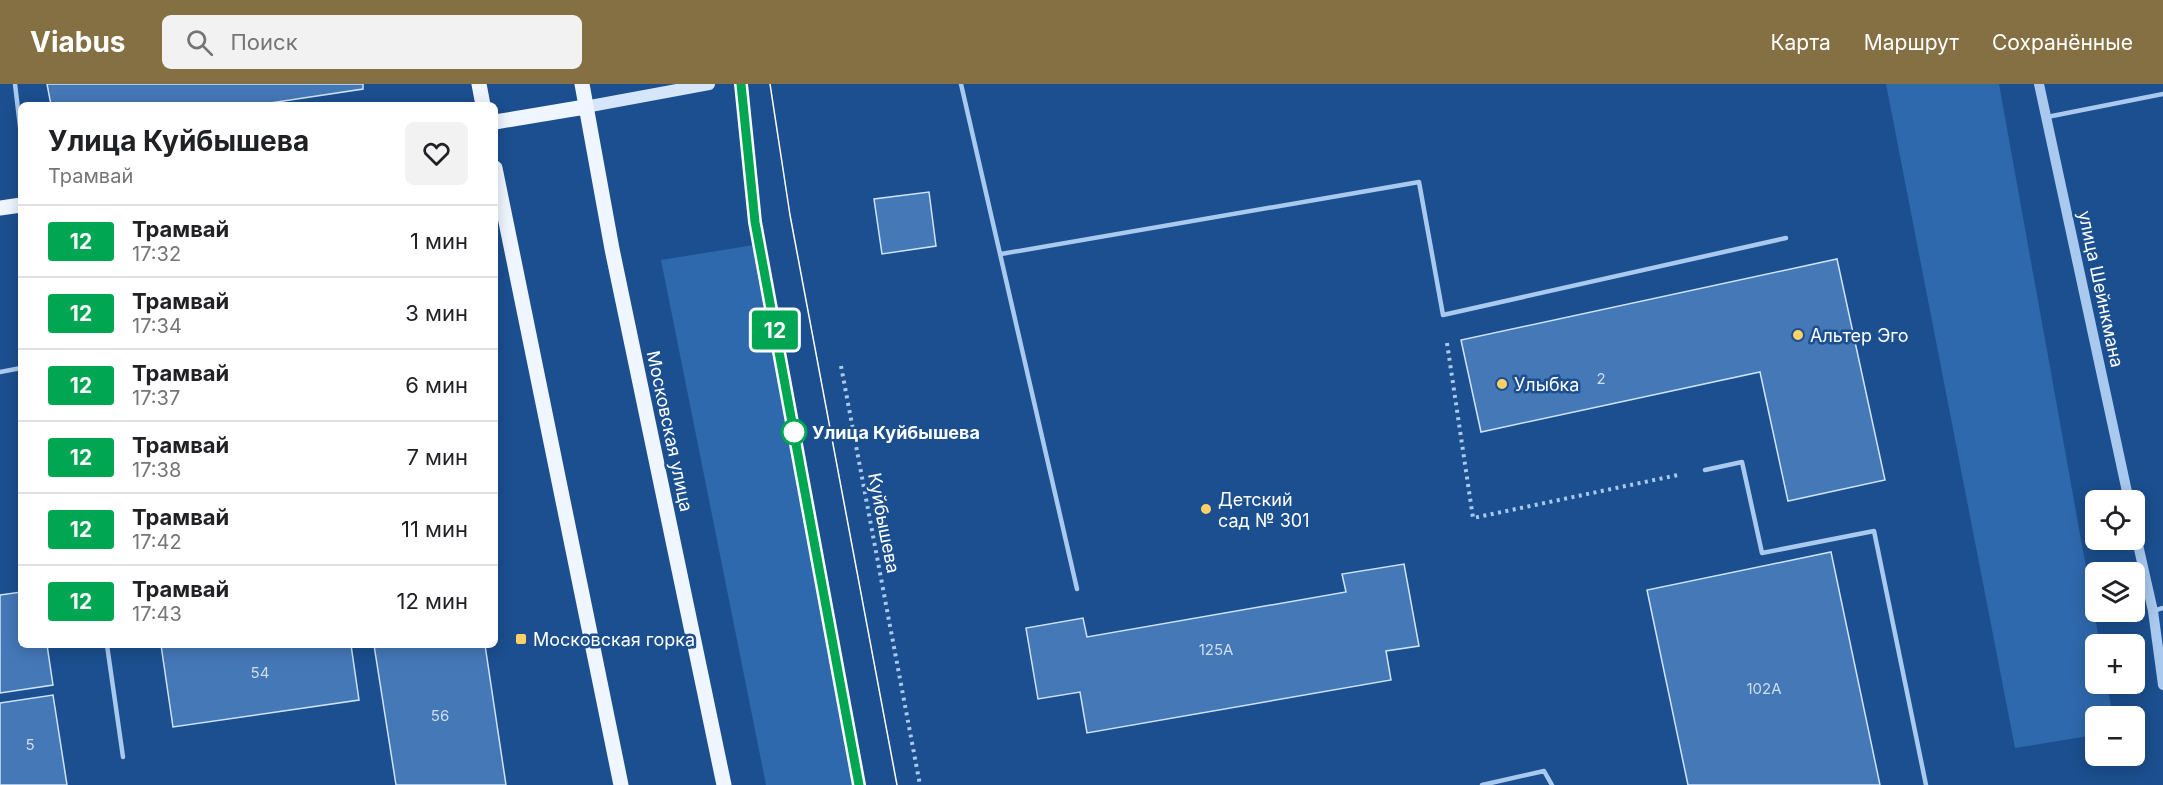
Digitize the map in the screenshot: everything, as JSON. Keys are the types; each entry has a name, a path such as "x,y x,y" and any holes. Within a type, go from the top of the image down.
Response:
{"main road":[{"path":"479,84 482,102"},
{"name":"Московская улица","path":"582,84 724,785"},
{"path":"498,122 709,84"},
{"path":"498,183 621,785"},
{"path":"0,208 18,205"}],"street":[{"name":"улица Шейнкмана","path":"2039,84 2127,490"},
{"path":"2141,550 2158,610 2163,685"}],"lane":[{"path":"15,84 18,110"},
{"path":"961,84 975,154 1001,254 1077,589"},
{"path":"2047,117 2163,94"},
{"path":"1001,254 1419,182 1443,315 1786,238"},
{"path":"0,372 18,369"},
{"path":"1705,470 1742,462 1761,553 1874,531 1926,785"},
{"path":"107,648 123,757"},
{"path":"1482,785 1544,771 1552,785"}],"path":[{"path":"1443,315 1473,518 1680,475"},
{"name":"Куйбышева","path":"841,366 920,785"}],"shaded area":[{"path":"1886,84 1999,84 2085,562 2085,622 2096,622 2098,634 2085,634 2085,694 2109,694 2111,706 2085,706 2085,737 2015,748"},
{"path":"754,245 852,785 766,785 661,260"}],"building":[{"path":"47,84 363,84 363,89 277,102 50,102"},
{"path":"929,192 936,246 882,254 874,199"},
{"path":"1837,259 1885,480 1788,501 1760,372 1481,432 1461,340"},
{"path":"1831,552 1880,785 1688,785 1647,590"},
{"path":"1404,564 1419,646 1386,651 1391,680 1087,733 1080,692 1038,699 1026,628 1083,618 1087,637 1346,592 1342,574"},
{"path":"18,592 18,648 47,648 53,685 0,693 0,595"},
{"path":"161,648 351,648 359,700 173,727"},
{"path":"374,648 485,648 506,785 396,785"},
{"path":"53,695 67,785 0,785 0,703"}],"tram line":[{"path":"741,84 755,222 859,785"},
{"name":"12","path":"741,84 755,222 859,785"},
{"path":"770,84 790,215 897,785"}],"place":[{"name":"Альтер Эго","path":"1798,335"},
{"name":"Улыбка","path":"1502,384"},
{"name":"Улица Куйбышева","path":"794,432"},
{"name":"Детский сад № 301","path":"1206,509"},
{"name":"Московская горка","path":"521,639"}]}
